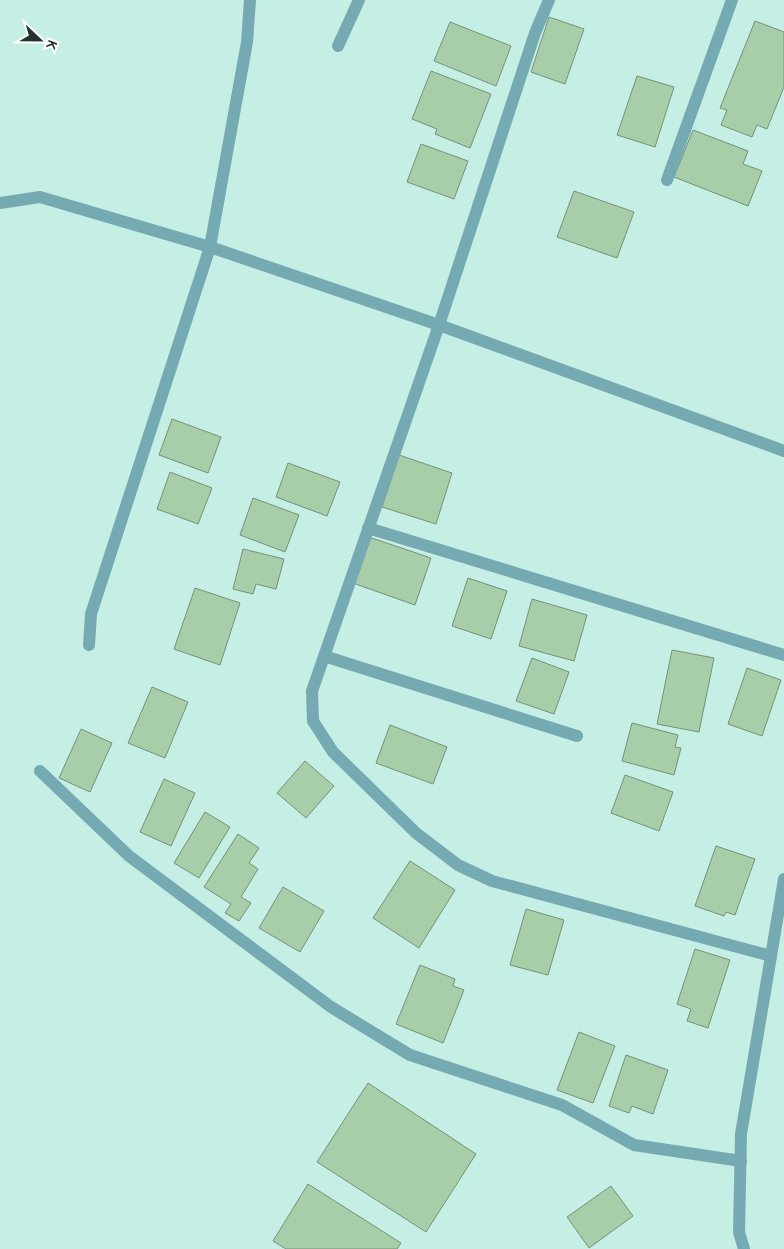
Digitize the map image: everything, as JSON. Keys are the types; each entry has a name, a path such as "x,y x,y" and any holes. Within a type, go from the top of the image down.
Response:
{"street":[{"path":"89,644 91,614 210,247 246,42 250,0"},
{"path":"338,46 359,0"},
{"path":"549,0 535,33 439,325 312,691 313,721 334,752 416,833 458,865 492,881 771,956"},
{"path":"667,180 732,0"},
{"path":"0,203 40,197 210,247 439,325 784,451"},
{"path":"368,528 784,655"},
{"path":"324,656 577,736"},
{"path":"40,772 129,856 331,1008 410,1055 562,1105 634,1145 740,1161"},
{"path":"744,1249 739,1232 741,1134 784,879"}],"building":[{"path":"549,17 584,29 565,84 531,72"},
{"path":"755,21 784,32 784,87 767,129 757,125 752,137 721,125 727,110 720,108"},
{"path":"450,22 511,46 496,86 434,61"},
{"path":"431,71 491,94 470,148 435,134 437,129 412,119"},
{"path":"637,76 674,87 655,147 617,135"},
{"path":"693,130 748,151 743,164 762,171 748,206 674,177"},
{"path":"421,144 468,161 454,199 407,182"},
{"path":"574,191 634,212 617,258 557,237"},
{"path":"172,419 221,437 208,473 159,455"},
{"path":"399,455 452,473 436,524 382,507"},
{"path":"288,463 340,482 327,516 276,497"},
{"path":"170,472 212,488 198,524 157,509"},
{"path":"253,498 299,515 285,552 240,535"},
{"path":"366,536 431,558 415,605 350,582"},
{"path":"243,549 284,559 276,589 256,584 253,594 233,589"},
{"path":"468,578 507,591 491,639 452,626"},
{"path":"195,588 240,603 220,665 174,649"},
{"path":"532,599 587,615 574,661 519,646"},
{"path":"672,650 714,658 699,732 657,724"},
{"path":"532,658 569,672 554,714 516,701"},
{"path":"747,668 781,680 762,736 728,724"},
{"path":"152,687 188,702 165,758 128,743"},
{"path":"632,723 678,735 675,747 681,748 674,775 622,761"},
{"path":"390,725 447,747 433,784 376,763"},
{"path":"81,729 112,743 90,792 59,778"},
{"path":"305,761 334,786 306,818 277,793"},
{"path":"625,775 673,792 659,831 611,813"},
{"path":"164,779 195,793 171,846 140,832"},
{"path":"205,812 230,827 199,878 174,863"},
{"path":"238,834 259,848 249,863 258,869 241,897 251,903 239,921 225,913 231,904 204,887"},
{"path":"716,846 755,859 735,915 726,912 724,916 695,906"},
{"path":"410,861 455,890 419,948 373,918"},
{"path":"283,887 324,911 300,952 259,928"},
{"path":"526,909 564,920 548,975 510,965"},
{"path":"695,949 730,960 708,1028 687,1021 691,1009 677,1004"},
{"path":"420,965 455,979 453,986 464,990 443,1043 396,1024"},
{"path":"579,1032 615,1046 593,1103 557,1090"},
{"path":"626,1055 668,1070 653,1114 632,1106 629,1113 609,1106"},
{"path":"368,1083 476,1154 426,1232 317,1162"},
{"path":"308,1184 401,1243 397,1249 286,1249 273,1241"},
{"path":"611,1186 633,1216 589,1248 567,1217"}]}
